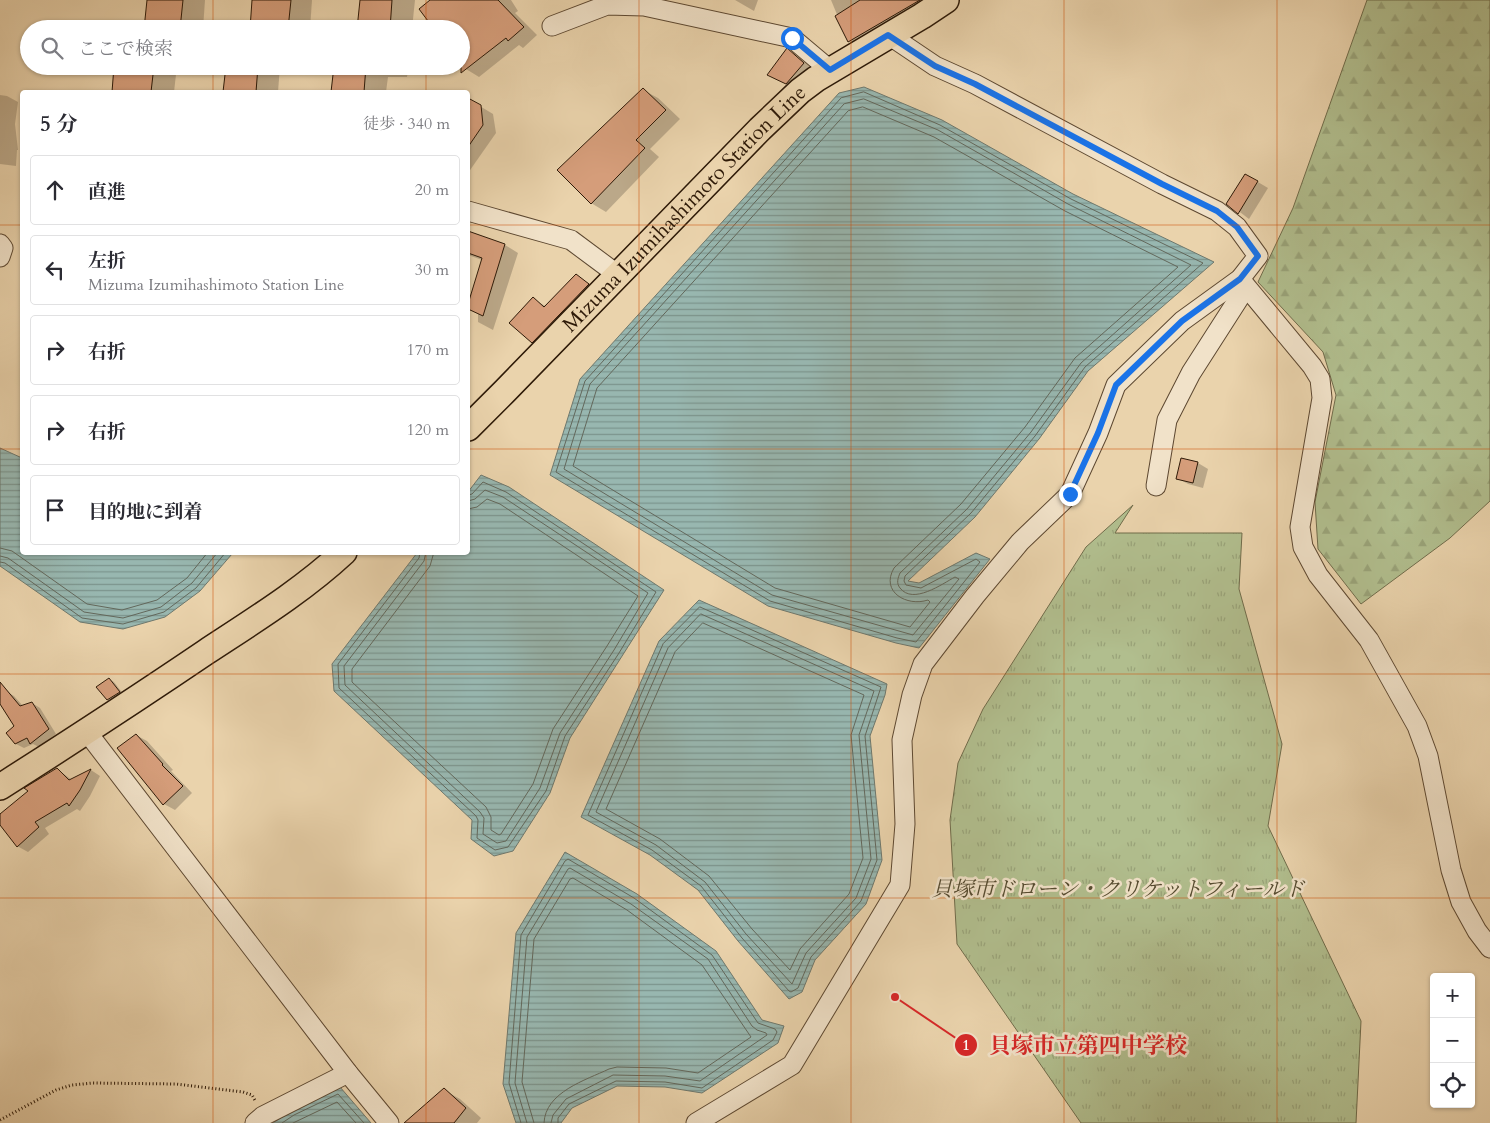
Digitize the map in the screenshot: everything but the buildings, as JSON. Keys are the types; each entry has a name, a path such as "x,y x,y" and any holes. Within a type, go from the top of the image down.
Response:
{"main road":[{"name":"Mizuma Izumihashimoto Station Line","path":"470,426 781,108 800,91 830,70 946,0"},
{"path":"0,787 87,732 295,592 340,555"}],"street":[{"path":"552,26 607,5 644,6 792,38 830,70"},
{"path":"888,35 935,66 975,84 1162,184 1217,211 1237,227 1258,256 1167,420 1156,486"},
{"path":"470,212 570,240 618,275"},
{"path":"0,244 3,248 0,256"},
{"path":"1240,287 1312,366 1320,379 1322,398 1300,527 1303,547 1318,574 1369,640 1416,726 1428,756 1451,870 1461,902 1477,931 1490,948"},
{"path":"696,1123 792,1065 900,885 905,824 902,740 912,695 923,664 975,596 1020,542 1070,494 1098,433 1116,385 1182,321 1240,287"},
{"path":"87,732 348,1073 389,1123"},
{"path":"259,1119 348,1073"}],"path":[{"path":"0,1120 56,1090 72,1085 93,1083 176,1084 242,1092 252,1095 259,1119"}],"green space":[{"path":"1367,0 1490,0 1490,501 1450,538 1361,604 1318,549 1315,502 1336,395 1323,352 1258,282 1293,208"},
{"name":"貝塚市ドローン・クリケットフィールド","path":"1133,505 1115,533 1242,533 1239,589 1282,744 1268,826 1361,1021 1356,1123 1081,1123 957,944 950,820 958,763 983,709 1086,547"}],"water":[{"path":"864,87 942,120 1073,194 1214,262 1088,371 1039,439 975,517 908,581 919,583 976,553 990,559 919,648 768,606 550,475 580,379 839,93"},
{"path":"0,448 20,457 20,555 231,555 200,591 165,617 123,629 80,622 0,566"},
{"path":"481,475 509,487 664,590 570,738 550,793 513,851 494,856 471,839 472,820 334,691 332,664 415,555 470,555 470,489"},
{"path":"699,600 887,684 885,695 870,736 882,860 866,904 815,960 802,992 789,999 738,941 698,890 650,855 581,817 659,641"},
{"path":"565,852 637,894 716,951 762,1020 784,1026 778,1043 702,1093 665,1087 617,1086 572,1108 561,1123 516,1123 503,1084 516,933"},
{"path":"340,1087 371,1123 273,1123 291,1111"}],"place":[{"name":"貝塚市立第四中学校","path":"895,997"}],"route":[{"path":"792,38 830,70 888,35 935,66 975,84 1162,184 1217,211 1237,227 1258,256 1240,279 1182,321 1116,385 1098,433 1070,494"}]}
